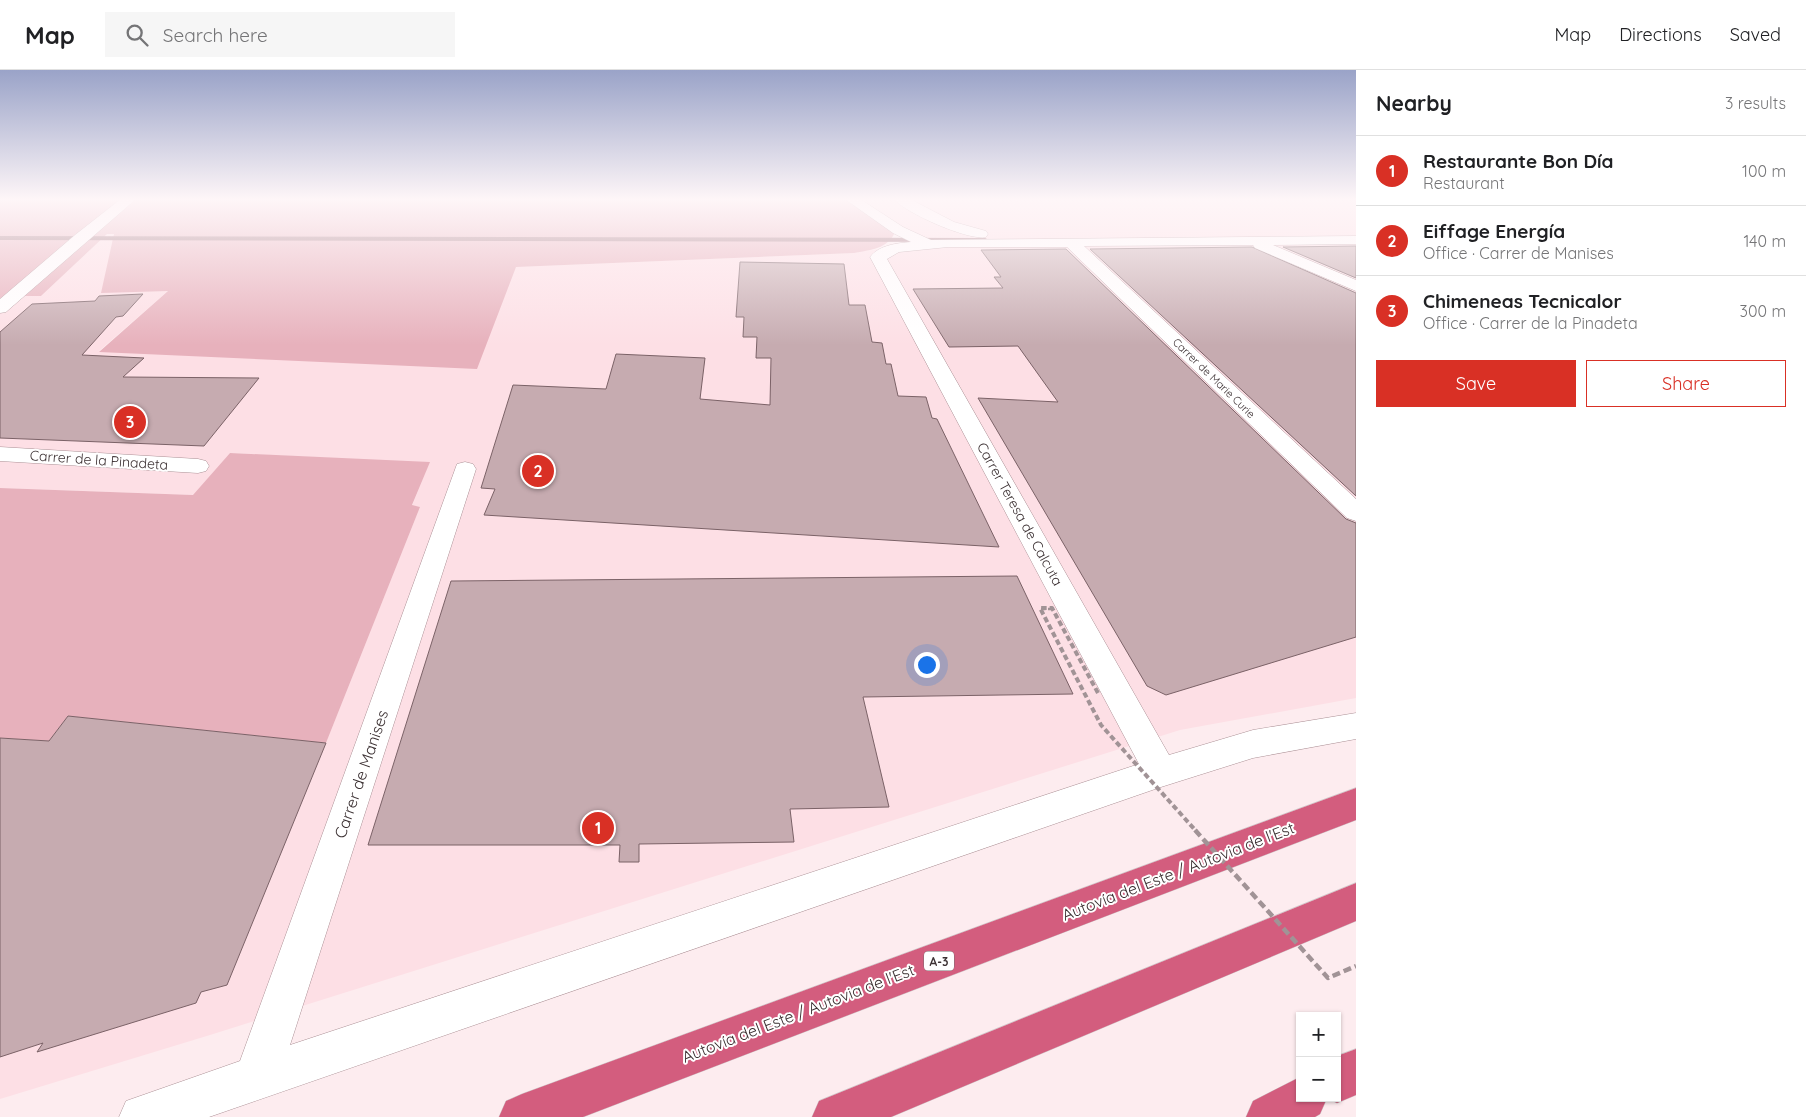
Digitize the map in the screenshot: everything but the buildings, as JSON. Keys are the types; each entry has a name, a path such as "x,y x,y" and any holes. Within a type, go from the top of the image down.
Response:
{"highway":[{"name":"Autovía del Este / Autovia de l'Est","path":"522,1117 1356,804"},
{"path":"835,1117 1356,902"},
{"path":"1341,1078 1356,1070"},
{"path":"1268,1117 1296,1102"}],"street":[{"path":"0,308 69,248"},
{"name":"Carrer Teresa de Calcuta","path":"898,248 878,257 1161,772"},
{"name":"Carrer de Marie Curie","path":"1077,248 1356,513"},
{"path":"1268,248 1356,286"},
{"name":"Carrer de la Pinadeta","path":"0,454 198,466"},
{"name":"Carrer de Manises","path":"256,1079 466,469"},
{"path":"142,1117 1161,772 1253,744 1356,726"}],"path":[{"path":"1098,693 1052,608 1040,608 1100,724 1328,978 1356,966"}],"shaded area":[{"path":"0,248 64,248 15,290 0,300"},
{"path":"78,248 92,248 41,296 21,296"},
{"path":"92,248 128,248 169,290 99,351 516,267 854,253 885,248 1356,248 1356,698 1180,730 210,1035 0,1099 0,738 68,716 326,743 420,507 412,506 429,463 230,453 194,495 0,488 0,300 15,290 41,296"},
{"path":"111,248 878,248 854,253 516,267 477,369 99,352 168,291 101,293"},
{"path":"230,453 430,462 412,505 420,507 326,743 68,716 49,741 0,738 0,488 193,495"}],"place":[{"name":"Chimeneas Tecnicalor","path":"130,422"},
{"name":"Eiffage Energía","path":"538,471"},
{"name":"Restaurante Bon Día","path":"598,828"}]}
